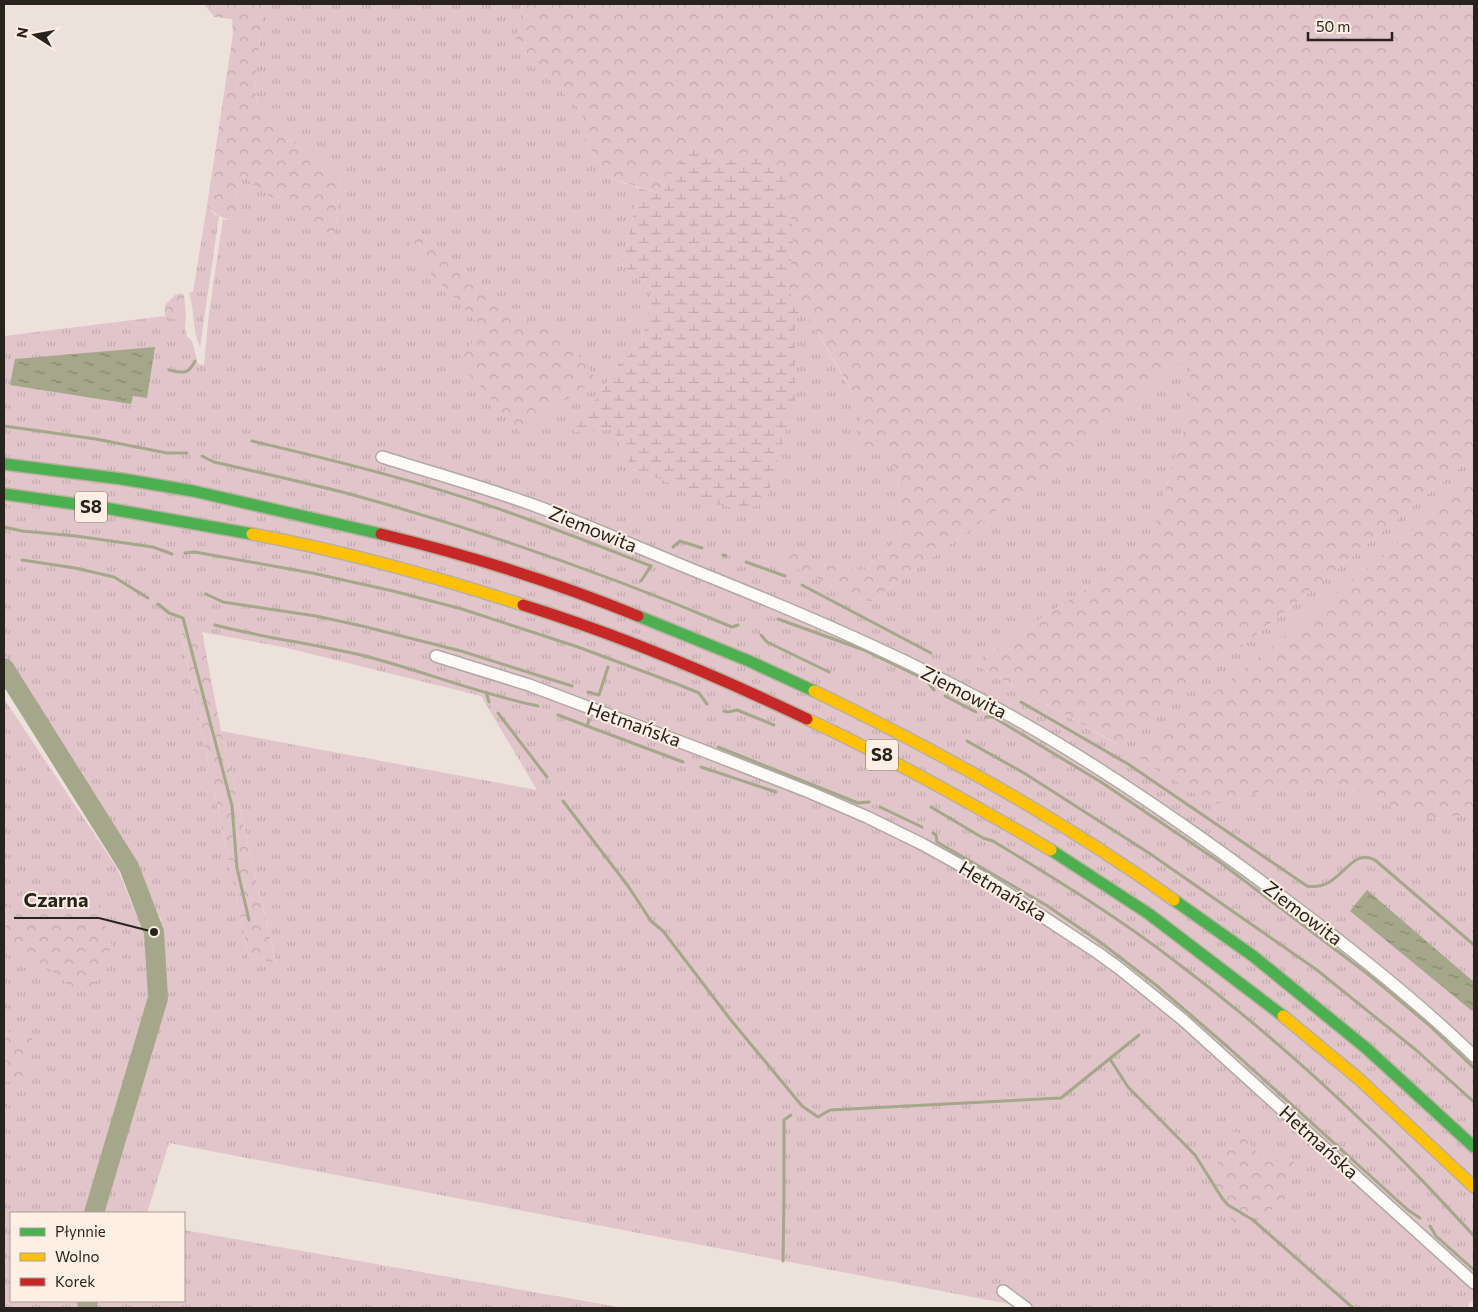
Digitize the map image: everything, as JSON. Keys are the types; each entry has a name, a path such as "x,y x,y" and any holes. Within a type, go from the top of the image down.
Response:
{"highway":[{"name":"S8","path":"4,464 225,497 474,558 585,595 674,628 830,696 916,740 1006,791 1122,863 1234,941 1367,1047 1426,1100 1474,1147"},
{"name":"S8","path":"4,494 204,526 328,549 391,565 583,624 662,653 728,681 906,767 1048,848 1153,917 1287,1019 1356,1076 1474,1187"}],"street":[{"name":"Ziemowita","path":"382,457 541,508 608,534 858,639 1024,723 1155,805 1250,873 1380,972 1434,1018 1474,1056"},
{"name":"Hetmańska","path":"436,656 529,685 808,792 890,828 989,881 1098,953 1182,1019 1474,1283"},
{"path":"1003,1291 1026,1308"}],"green space":[{"path":"204,4 263,4 255,90 258,107 292,142 341,178 334,243 242,176 238,222 221,217 207,206 233,34 232,19 214,17"},
{"path":"263,4 523,4 515,42 583,113 580,134 609,178 639,188 622,265 652,289 641,345 618,364 600,394 613,430 632,469 670,483 699,501 795,399 795,319 804,310 863,408 883,453 898,474 901,537 864,570 821,564 794,547 778,560 870,602 1058,467 1191,354 1191,405 1148,548 973,663 1116,744 1280,616 1474,456 1474,477 1384,556 1233,801 1278,785 1342,785 1401,809 1434,819 1474,814 1474,1304 1471,1301 1467,1308 1014,1308 1009,1304 169,1143 147,1212 103,1212 163,995 161,920 139,870 4,654 4,336 165,316 173,319 186,317 185,328 187,336 192,341 198,364 204,365 209,313 223,219 238,222 241,175 334,242 341,178 292,142 258,107 255,90","holes":["418,231 521,318 559,330 457,361 483,330","180,628 283,647 481,696 537,790 221,731 276,962 249,958"]},
{"path":"523,4 1474,4 1474,456 1280,616 1117,744 973,663 1148,548 1191,405 1190,355 1058,467 870,602 777,560 783,548 794,547 821,564 864,570 901,537 898,474 883,453 854,445 863,408 817,333 787,290 794,238 772,155 724,162 691,147 658,193 609,178 580,134 583,113 515,42"},
{"path":"691,147 724,162 772,155 785,177 794,238 787,290 804,310 795,319 795,399 766,503 742,509 699,501 670,483 632,469 613,430 573,432 600,394 618,364 641,345 652,289 622,265 639,188 658,193"},
{"path":"207,206 214,214 219,216 200,347 197,341 189,293 193,292"},
{"path":"418,231 521,318 559,330 596,379 520,432 457,361 483,329 407,248"},
{"path":"181,293 184,295 186,317 173,319 165,316 165,305 175,295"},
{"path":"1474,477 1474,814 1434,819 1401,809 1342,785 1278,785 1233,801 1211,804 1136,756 1384,556"},
{"path":"180,627 202,632 221,731 276,963 249,958"},
{"path":"4,699 117,868 145,935 148,999 86,1212 10,1212 10,1302 83,1302 83,1308 4,1308"},
{"path":"73,893 98,904 112,945 93,989 69,986 51,970 10,949 4,948 4,908 17,903"},
{"path":"4,1024 15,1040 33,1035 22,1084 4,1081"},
{"path":"1231,1131 1242,1134 1258,1154 1275,1155 1295,1160 1287,1182 1284,1208 1269,1210 1250,1227 1233,1223 1208,1186"},
{"path":"185,1230 624,1308 96,1308 94,1302 185,1302"}],"water":[{"path":"155,347 147,398 133,396 131,404 10,385 15,359"},
{"path":"1367,890 1474,982 1474,1009 1472,1011 1350,911"}],"waterway":[{"path":"169,370 185,372 190,369 195,361"},
{"path":"4,426 96,439 167,453 187,453"},
{"path":"252,441 411,481 523,517 651,566 641,581"},
{"path":"202,456 214,462 346,493 493,537 637,589 732,627 738,625"},
{"path":"4,527 22,531 76,536 153,547 172,554"},
{"path":"673,547 680,541 702,548"},
{"path":"185,553 195,552 312,573 462,609 578,647 677,684 699,693 707,704"},
{"path":"22,560 75,568 114,577 148,598"},
{"path":"746,562 785,576"},
{"path":"802,585 931,653"},
{"path":"206,594 223,602 316,616 362,626 461,651 572,686"},
{"path":"158,604 169,613 183,618 232,806 237,868 249,920"},
{"path":"778,619 864,650 926,680 934,690"},
{"path":"215,625 365,656 494,695 538,706"},
{"path":"761,635 767,642 829,672"},
{"path":"588,692 599,695 608,667"},
{"path":"4,668 129,867 154,932 158,998 94,1212"},
{"path":"486,692 489,702"},
{"path":"945,696 976,712"},
{"path":"1021,702 1128,764 1307,886 1319,886 1329,882 1358,859 1366,857 1375,860 1474,945"},
{"path":"724,711 737,710 774,725"},
{"path":"498,713 547,777"},
{"path":"558,715 587,726 589,720"},
{"path":"986,717 993,717 1101,782 1221,863 1369,975 1429,1025 1474,1068"},
{"path":"587,726 683,762"},
{"path":"967,741 1024,773 1149,853 1317,970 1416,1050 1474,1102"},
{"path":"718,747 858,803 869,802"},
{"path":"701,767 776,792"},
{"path":"563,801 628,886 651,921 663,931 730,1019 802,1106 818,1117 830,1110 1061,1098 1139,1035"},
{"path":"880,807 922,827"},
{"path":"931,807 983,838 993,841 1086,899 1132,929 1200,981 1272,1039 1341,1101 1406,1164 1474,1236"},
{"path":"933,833 936,835 937,842 1046,905 1100,942 1156,985 1229,1048 1408,1210 1420,1218"},
{"path":"1110,1059 1128,1087 1195,1155 1228,1205 1253,1220 1353,1308"},
{"path":"783,1261 784,1120 791,1115"},
{"path":"1430,1226 1436,1236 1474,1270"},
{"path":"87,1302 88,1308"}],"traffic: fast":[{"path":"4,464 122,479 193,491 381,534"},
{"path":"4,494 111,509 252,534"},
{"path":"638,616 749,661 814,691"},
{"path":"1051,850 1149,914 1283,1016"},
{"path":"1174,900 1253,956 1366,1048 1474,1147"}],"traffic: slow":[{"path":"252,534 321,548 389,565 523,605"},
{"path":"814,691 953,762 1043,814 1174,900"},
{"path":"807,719 930,781 1051,850"},
{"path":"1283,1016 1359,1079 1474,1187"}],"traffic: jam":[{"path":"381,534 511,570 638,616"},
{"path":"523,605 595,629 667,657 807,719"}],"place":[{"name":"Czarna","path":"154,932"}]}
